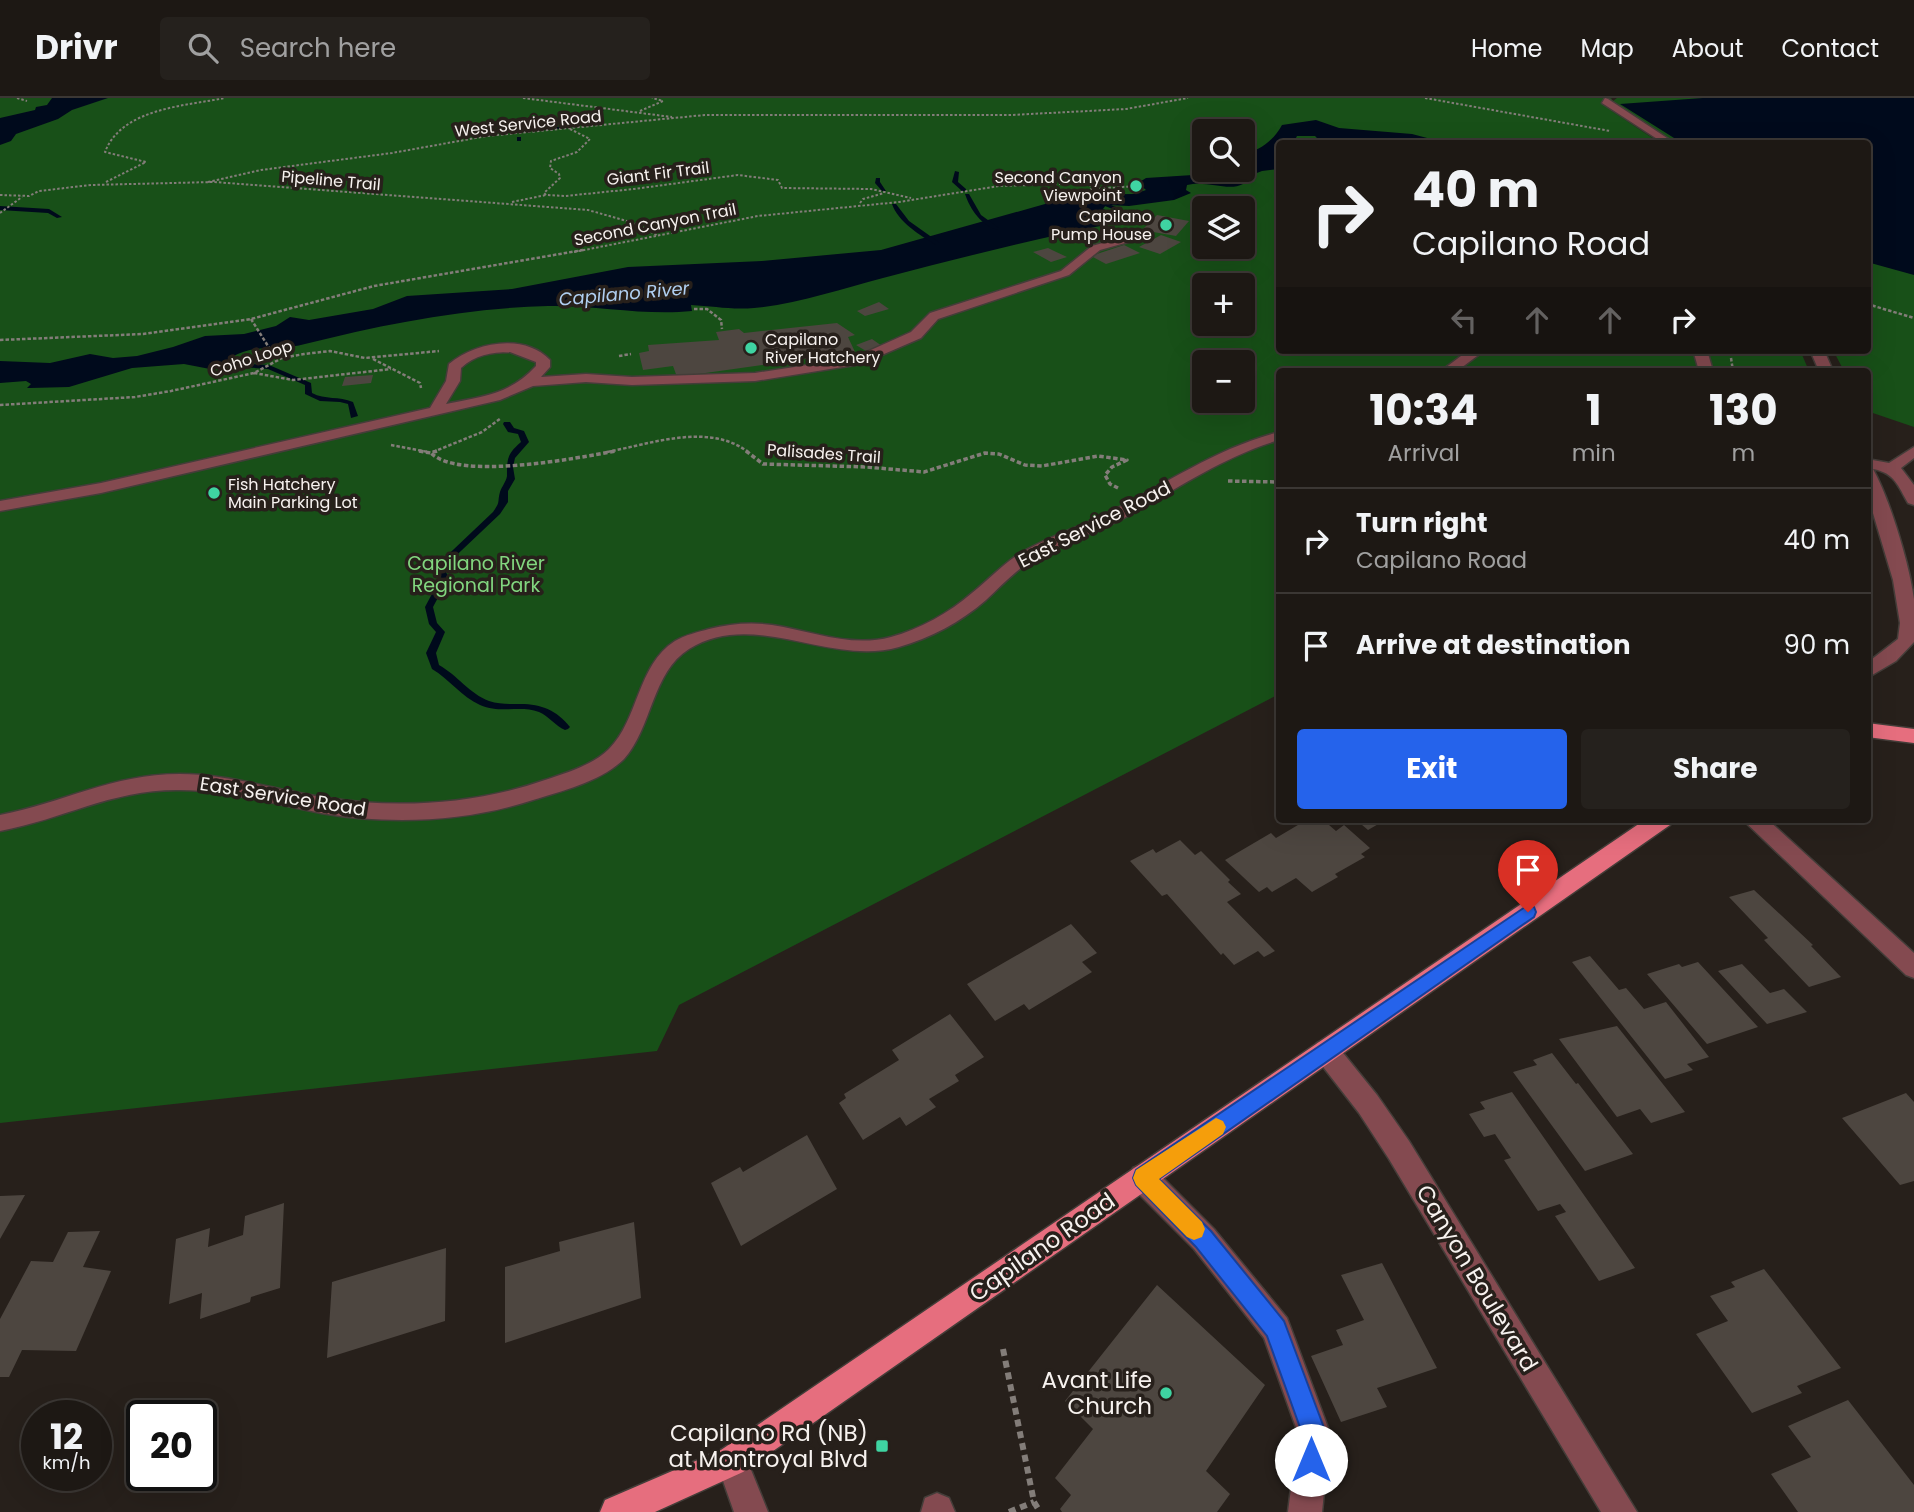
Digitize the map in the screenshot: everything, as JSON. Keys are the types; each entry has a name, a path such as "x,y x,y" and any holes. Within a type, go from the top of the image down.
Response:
{"main road":[{"path":"1871,731 1914,736"},
{"name":"Capilano Road","path":"617,1512 732,1461 1656,823"}],"street":[{"path":"1605,101 1666,140"},
{"path":"529,382 586,378 659,381 755,377 856,361 916,335 934,316 1065,273 1097,248 1142,235"},
{"path":"0,506 101,488 377,426 500,396 529,382 544,367 543,360 535,353 512,347 467,355 454,367 453,380 435,411"},
{"path":"1452,368 1472,354"},
{"name":"East Service Road","path":"0,823 44,812 99,793 139,785 181,782 220,783 326,806 388,811 447,811 507,800 554,785 614,756 630,734 663,666 681,646 731,632 769,630 844,646 891,644 951,617 976,599 1007,570 1031,554 1113,517 1258,441 1276,437"},
{"path":"1892,468 1914,452"},
{"path":"1871,464 1892,468 1903,479 1914,500"},
{"path":"1871,481 1894,541 1910,610 1909,635 1900,648 1871,669"},
{"path":"1757,823 1914,968"},
{"name":"Canyon Boulevard","path":"1326,1051 1368,1104 1399,1150 1620,1512"},
{"path":"1143,1178 1204,1239 1276,1329 1314,1433 1305,1512"},
{"path":"732,1461 751,1512"}],"path":[{"path":"17,98 27,101"},
{"path":"102,184 146,162 105,152 112,136 128,124 147,114 225,98"},
{"path":"523,98 662,114 676,119"},
{"path":"637,112 663,101 652,98"},
{"name":"West Service Road","path":"208,182 261,170 392,153 487,136 676,119 791,113 1011,115 1126,109 1188,98"},
{"path":"1425,98 1574,127 1616,132"},
{"path":"509,203 546,195 544,193 560,178 559,174 550,168 551,161 577,152 590,139 570,129"},
{"name":"Giant Fir Trail","path":"546,195 565,196 738,176 778,180 782,188 871,189 915,198"},
{"name":"Second Canyon Trail","path":"251,319 374,286 485,269 758,216 999,186 1107,181"},
{"name":"Pipeline Trail","path":"0,195 22,197 40,191 102,184 208,182 588,210 634,223 657,235"},
{"path":"1123,187 1121,182 1090,184 1091,189 1123,187 1136,186"},
{"name":"Second Canyon Trail","path":"1068,183 1090,184"},
{"path":"860,204 863,199 884,193"},
{"path":"0,213 22,197"},
{"path":"1871,305 1914,318"},
{"path":"694,309 707,309 721,320 722,329"},
{"path":"251,319 273,354 282,358"},
{"name":"Coho Loop","path":"0,340 143,334 251,319"},
{"name":"Coho Loop","path":"0,405 135,397 225,381 256,372 282,358 330,351 365,358 449,350 467,355"},
{"path":"373,358 420,383 421,391"},
{"path":"256,372 288,379 302,379 391,369"},
{"path":"431,453 482,432 506,413"},
{"name":"Palisades Trail","path":"377,426 376,434 387,444 431,453 448,464 517,468 684,438 707,437 740,446 763,464 781,466 867,467 924,472 985,453 999,454 1025,465 1042,466 1098,456 1127,460 1119,463"},
{"path":"1261,481 1276,482"},
{"path":"1003,1349 1034,1502 1040,1512"},
{"path":"1009,1512 1034,1502"}],"green space":[{"name":"Capilano River Regional Park","path":"0,98 1611,98 1613,101 1617,98 1914,98 1914,427 1871,412 1871,368 1842,368 1835,354 1871,354 1871,140 1669,140 1614,102 1612,111 1656,140 1276,140 1276,354 1802,354 1808,368 1276,368 1276,696 679,1005 657,1051 0,1123"}],"water":[{"path":"52,98 108,98 16,134 11,141 0,145 0,118 35,110 36,107 47,105"},
{"path":"1703,98 1914,98 1914,275 1871,263 1871,140 1677,140 1620,104"},
{"path":"1316,120 1339,128 1412,134 1435,140 1319,140 1315,136 1297,136 1295,140 1276,140 1276,169 1255,174 1255,150 1275,135 1282,125"},
{"name":"Capilano River","path":"1192,175 1192,182 1243,182 1237,186 1224,187 1187,185 1186,190 1191,193 1174,200 1129,206 1106,205 1103,209 1120,216 1115,223 770,306 738,309 691,305 692,311 674,312 566,306 487,310 395,324 296,346 249,350 232,357 232,365 210,369 184,364 132,368 69,387 27,388 31,384 26,381 0,383 0,361 50,363 90,354 113,358 137,356 205,336 244,334 276,326 290,317 309,320 373,309 407,296 512,289 628,267 762,261 881,250 1045,204 1054,195 1134,194 1146,190 1138,183 1146,178"}],"building":[{"name":"Capilano Pump House","path":"1157,215 1189,221 1176,236 1142,230"},
{"path":"1161,235 1181,242 1160,254 1139,247"},
{"path":"1124,245 1140,253 1106,264 1091,256"},
{"path":"1048,248 1067,257 1051,262 1033,252"},
{"path":"879,302 889,309 865,316 857,311"},
{"name":"Capilano River Hatchery","path":"837,323 855,335 848,337 855,352 677,377 673,366 643,370 639,353 649,351 648,345 719,340 716,332 739,329 744,333"},
{"path":"872,339 882,346 866,351 856,345"},
{"path":"373,375 371,383 342,386 345,377"},
{"path":"1301,823 1327,823 1336,831 1344,825 1370,848 1361,854 1365,857 1335,874 1338,877 1312,892 1296,878 1272,892 1267,887 1259,892 1225,860 1271,833 1276,838"},
{"path":"1360,823 1380,823 1368,830"},
{"path":"1180,840 1195,855 1201,851 1230,880 1228,882 1241,894 1227,902 1275,951 1264,957 1258,951 1234,965 1223,953 1221,955 1167,894 1162,896 1130,861 1153,849 1156,853"},
{"path":"1754,890 1813,945 1811,946 1841,977 1809,987 1764,940 1768,938 1729,897"},
{"path":"1071,924 1097,953 1082,962 1092,972 1029,1010 1024,1004 995,1021 967,984"},
{"path":"1590,956 1619,990 1626,988 1644,1009 1666,1002 1709,1057 1687,1064 1693,1070 1665,1079 1572,962"},
{"path":"1698,962 1758,1027 1707,1044 1647,974 1679,964 1682,967"},
{"path":"1742,964 1770,993 1784,989 1807,1012 1767,1024 1718,971"},
{"path":"950,1014 984,1057 955,1075 959,1081 929,1099 936,1107 906,1126 900,1117 863,1140 839,1103 846,1098 844,1094 899,1060 892,1050"},
{"path":"1617,1026 1685,1112 1651,1123 1640,1109 1617,1117 1559,1039"},
{"path":"1552,1053 1633,1154 1585,1171 1513,1072 1537,1065 1533,1060"},
{"path":"1512,1092 1635,1268 1599,1281 1555,1216 1566,1212 1560,1204 1538,1211 1504,1160 1511,1158 1495,1134 1484,1137 1469,1114 1485,1109 1480,1102"},
{"path":"1906,1093 1914,1102 1914,1181 1900,1185 1842,1118"},
{"path":"807,1135 837,1189 741,1246 711,1183 740,1167 743,1172"},
{"path":"25,1195 0,1239 0,1196"},
{"path":"284,1203 280,1288 251,1297 250,1302 200,1319 202,1293 169,1304 176,1239 210,1228 208,1247 243,1235 245,1216"},
{"path":"634,1222 641,1298 505,1343 505,1267 560,1251 559,1242"},
{"path":"100,1231 83,1267 111,1271 76,1351 22,1350 9,1377 0,1377 0,1319 31,1261 53,1262 68,1232"},
{"path":"446,1248 445,1321 327,1358 332,1282"},
{"path":"1382,1263 1437,1368 1377,1388 1387,1407 1341,1422 1311,1356 1343,1345 1336,1330 1364,1320 1341,1275"},
{"path":"1764,1269 1841,1368 1797,1386 1802,1393 1752,1413 1696,1334 1728,1321 1710,1296 1735,1287 1731,1282"},
{"name":"Avant Life Church","path":"1157,1285 1265,1385 1206,1471 1230,1494 1217,1512 1062,1512 1060,1509 1071,1495 1055,1478 1093,1429 1065,1401"},
{"path":"1848,1400 1914,1485 1914,1512 1798,1512 1771,1474 1811,1457 1788,1426"}],"waterway":[{"path":"519,131 567,127 602,110"},
{"path":"957,172 955,182 964,190"},
{"path":"878,179 877,182 884,190"},
{"path":"967,195 979,216 997,229"},
{"path":"1099,202 1133,215"},
{"path":"894,205 907,222 938,244"},
{"path":"0,208 49,211 59,217"},
{"path":"217,364 269,367 309,384 308,394 314,398 351,403 354,416"},
{"path":"507,424 511,430 521,433 525,442 512,458 511,479 504,491 504,502 496,514 438,568 445,577 429,607 433,624 441,632 431,653 435,667 449,675 478,700 495,706 535,707 554,716 565,727"}],"slow traffic":[{"path":"1194,1229 1143,1178 1216,1127"}],"place":[{"name":"Second Canyon Viewpoint","path":"1136,186"},
{"name":"Capilano Pump House","path":"1166,225"},
{"name":"Capilano River Hatchery","path":"751,348"},
{"name":"Fish Hatchery Main Parking Lot","path":"214,493"},
{"name":"Avant Life Church","path":"1166,1393"},
{"name":"Capilano Rd (NB) at Montroyal Blvd","path":"882,1446"}],"route":[{"path":"1311,1460 1314,1433 1276,1329 1204,1239 1143,1178 1528,912"}]}
